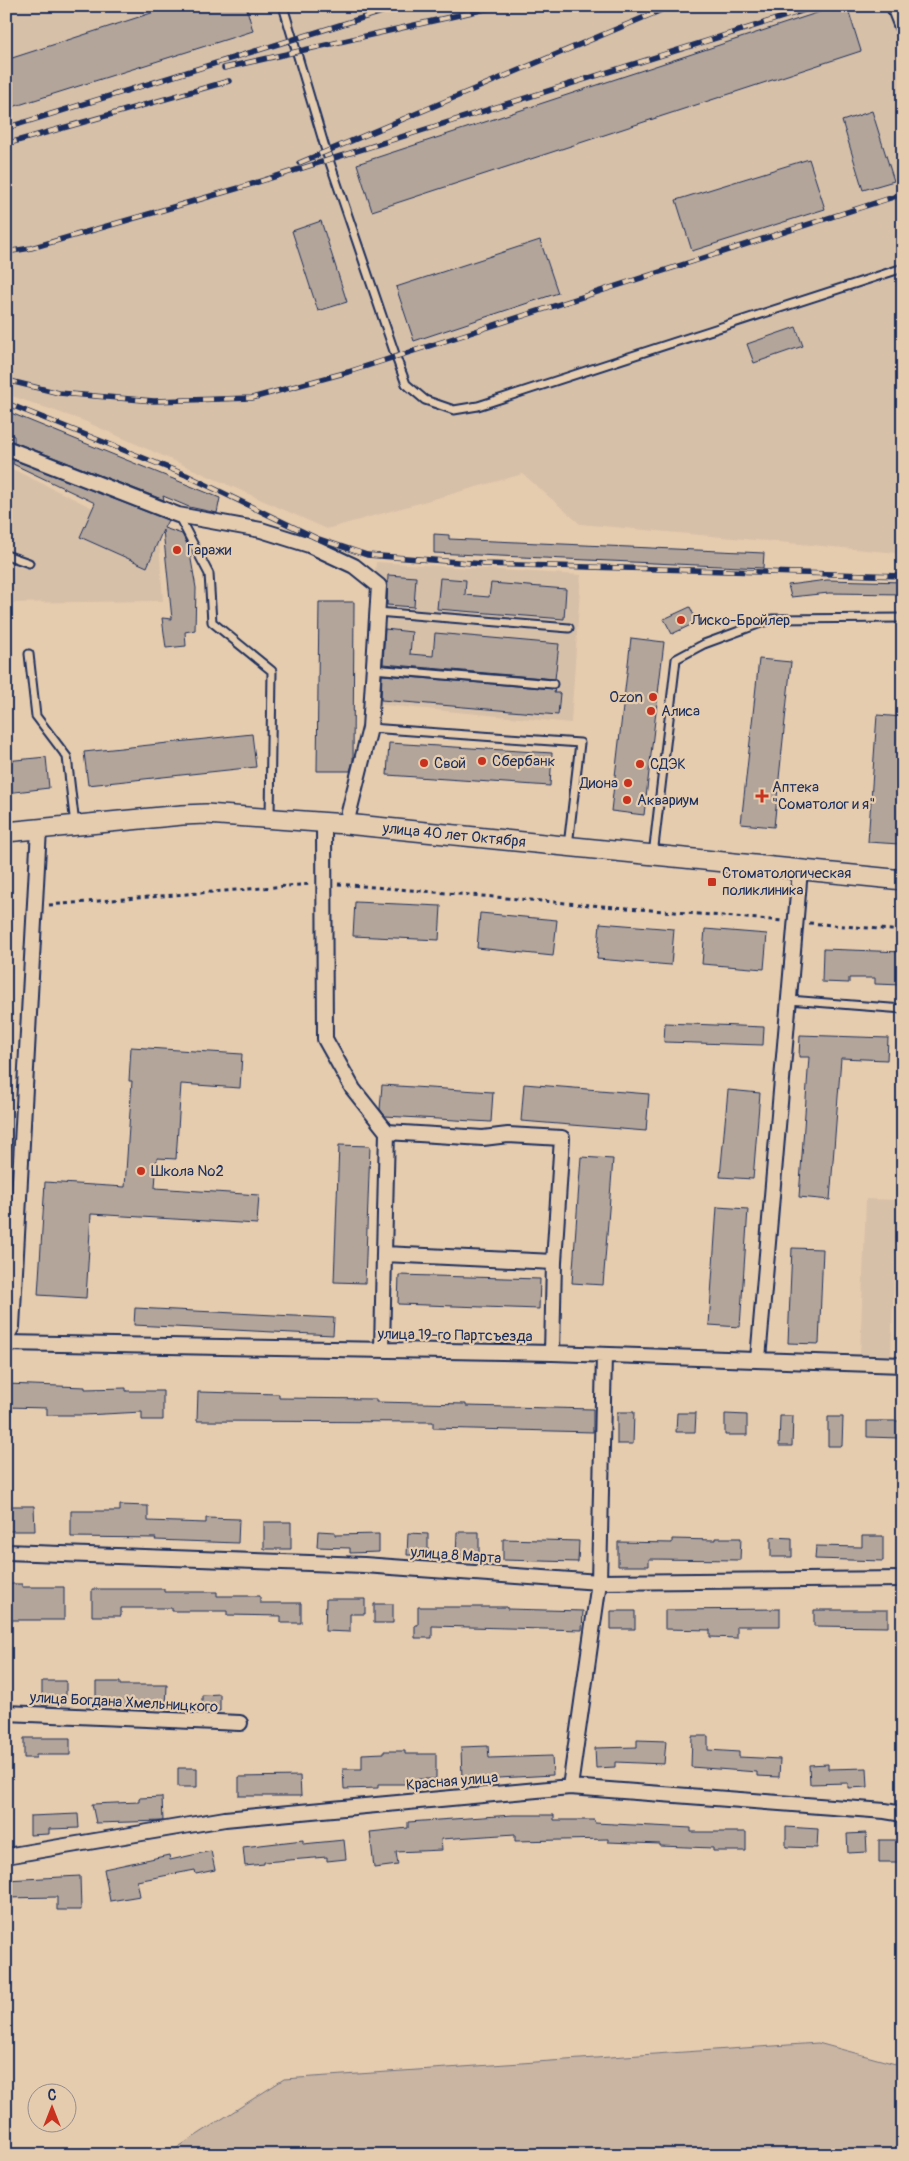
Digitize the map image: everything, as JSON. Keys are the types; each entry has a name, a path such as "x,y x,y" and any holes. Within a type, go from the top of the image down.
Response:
{"main road":[{"name":"улица 40 лет Октября","path":"6,832 182,814 206,814 346,824 903,880"}],"street":[{"path":"6,448 178,515 261,530 309,546 354,566 379,586 370,728 346,824"},
{"path":"324,822 325,1039 353,1090 387,1132 382,1350"},
{"path":"6,1338 12,1327 39,829"},
{"path":"758,1359 800,870"},
{"path":"387,1132 483,1138 508,1135 562,1138 554,1262 552,1353"},
{"path":"384,1254 554,1262"},
{"name":"улица 19-го Партсъезда","path":"6,1343 552,1353 903,1365"},
{"path":"570,1787 599,1582 604,1355"},
{"name":"улица 8 Марта","path":"6,1552 364,1565 599,1582 903,1578"},
{"name":"улица Богдана Хмельницкого","path":"6,1713 240,1723"},
{"name":"Красная улица","path":"6,1856 225,1819 570,1787 885,1811 903,1814"}],"lane":[{"path":"283,6 326,151 396,357 406,384 425,400 454,410 478,406 903,268"},
{"path":"890,6 903,39"},
{"path":"178,515 209,574 212,622 272,671 270,819"},
{"path":"6,555 29,563"},
{"path":"377,612 569,628"},
{"path":"653,855 676,659 704,644 772,620 903,618"},
{"path":"29,654 36,716 67,757 75,825"},
{"path":"373,669 554,684"},
{"path":"370,728 580,744 568,846"},
{"path":"789,1000 903,1008"}],"path":[{"path":"35,906 323,883 903,931"}],"shaded area":[{"path":"6,6 903,6 903,551 897,553 580,524 523,474 327,529 84,421 6,394"},
{"path":"6,466 159,540 163,601 6,603"},
{"path":"376,562 581,575 571,723 363,703"},
{"path":"866,1199 897,1200 891,1356 860,1355"},
{"path":"818,2043 903,2066 903,2155 166,2155 284,2079"}],"building":[{"path":"173,6 246,6 253,31 6,109 6,60"},
{"path":"838,6 847,6 861,51 372,211 357,164"},
{"path":"872,111 894,181 863,190 842,121"},
{"path":"809,159 825,209 692,251 676,200"},
{"path":"321,221 347,302 318,311 292,231"},
{"path":"540,240 558,293 414,341 396,287"},
{"path":"796,327 803,346 754,363 747,344"},
{"name":"Гаражи","path":"6,411 220,498 217,513 189,507 163,496 164,500 14,442 14,436 6,432"},
{"name":"Гаражи","path":"14,460 168,520 164,528 182,534 189,548 196,588 195,630 185,632 186,646 166,648 162,618 172,619 163,530 147,567 80,537 95,503 13,464"},
{"path":"434,534 449,535 449,539 764,553 763,568 434,553"},
{"path":"388,575 416,577 414,607 387,605"},
{"path":"440,578 466,580 465,595 489,597 491,583 566,589 564,619 437,609"},
{"path":"827,580 903,582 903,594 829,593 791,597 788,585"},
{"path":"319,602 354,602 353,761 350,771 317,771"},
{"name":"Лиско-Бройлер","path":"690,607 697,622 672,634 664,619"},
{"path":"385,629 412,632 410,654 433,656 435,633 559,644 555,679 383,664"},
{"path":"631,638 664,642 644,815 611,811"},
{"path":"759,659 791,662 774,827 741,824"},
{"path":"382,675 555,689 554,693 560,693 558,715 381,700"},
{"path":"877,715 903,717 903,794 899,844 868,842"},
{"path":"252,734 256,767 88,785 84,752"},
{"path":"389,743 552,753 550,786 387,775"},
{"path":"46,757 49,788 6,793 6,761"},
{"path":"355,902 441,906 439,940 353,936"},
{"path":"480,913 557,920 553,956 477,948"},
{"path":"600,923 674,929 671,965 597,959"},
{"path":"705,929 767,934 764,969 702,964"},
{"path":"823,949 903,952 902,985 875,984 875,978 849,978 849,983 822,982"},
{"path":"665,1023 764,1027 763,1045 664,1042"},
{"path":"800,1035 888,1038 887,1060 841,1058 830,1200 799,1197 809,1057 799,1057"},
{"name":"Школа №2","path":"131,1047 242,1054 240,1088 181,1084 176,1159 157,1158 155,1188 259,1195 257,1224 91,1214 86,1298 38,1295 45,1182 125,1187 132,1081 129,1081"},
{"path":"524,1084 649,1094 646,1131 521,1121"},
{"path":"382,1085 493,1092 491,1122 385,1116 380,1109"},
{"path":"728,1090 760,1093 753,1179 720,1177"},
{"path":"339,1145 370,1146 365,1283 334,1282"},
{"path":"581,1157 613,1159 603,1285 572,1283"},
{"path":"717,1207 748,1209 740,1327 709,1325"},
{"path":"792,1248 823,1249 819,1344 788,1343"},
{"path":"399,1275 540,1279 539,1309 398,1304"},
{"path":"135,1308 334,1318 333,1335 134,1325"},
{"path":"6,1384 85,1387 85,1389 126,1388 126,1391 163,1391 163,1420 142,1420 142,1412 47,1415 47,1408 6,1407"},
{"path":"198,1392 279,1394 279,1398 376,1399 376,1402 593,1409 593,1432 433,1428 433,1422 197,1421"},
{"path":"617,1412 634,1412 633,1444 617,1444"},
{"path":"677,1413 696,1413 695,1432 676,1432"},
{"path":"725,1414 747,1415 747,1435 725,1435"},
{"path":"780,1416 793,1416 792,1446 779,1446"},
{"path":"828,1417 843,1417 842,1446 828,1446"},
{"path":"867,1421 899,1421 899,1438 867,1437"},
{"path":"120,1505 148,1506 148,1521 206,1523 206,1518 239,1519 238,1543 155,1540 156,1538 71,1537 71,1511 120,1511"},
{"path":"6,1506 34,1506 35,1531 6,1531"},
{"path":"264,1522 291,1522 291,1549 264,1549"},
{"path":"318,1531 335,1532 335,1535 379,1534 379,1552 350,1553 350,1548 317,1547"},
{"path":"457,1532 479,1532 479,1557 456,1557"},
{"path":"408,1533 428,1534 428,1555 407,1555"},
{"path":"862,1536 883,1536 883,1561 815,1559 816,1546 862,1547"},
{"path":"771,1537 792,1538 792,1557 771,1557"},
{"path":"715,1538 741,1538 740,1560 649,1559 649,1566 618,1566 618,1542 672,1543 672,1539 715,1540"},
{"path":"503,1539 579,1541 578,1562 503,1560"},
{"path":"6,1584 22,1584 22,1587 64,1587 64,1620 6,1620"},
{"path":"92,1589 164,1589 164,1592 217,1592 217,1596 260,1596 260,1603 301,1603 301,1623 281,1623 281,1616 227,1615 227,1611 172,1611 172,1608 121,1608 121,1616 92,1616"},
{"path":"326,1599 365,1599 365,1614 350,1614 350,1632 325,1631"},
{"path":"374,1604 393,1604 393,1623 374,1623"},
{"path":"418,1607 507,1607 507,1609 583,1611 582,1630 432,1626 432,1638 415,1638 415,1625 418,1625"},
{"path":"780,1609 780,1626 737,1626 737,1638 710,1637 710,1630 665,1629 665,1610"},
{"path":"814,1610 888,1610 888,1627 814,1626"},
{"path":"611,1611 635,1611 635,1629 611,1629"},
{"path":"42,1681 66,1681 66,1704 42,1705"},
{"path":"96,1682 120,1682 120,1685 167,1685 166,1708 96,1706"},
{"path":"220,1694 220,1711 202,1711 202,1695"},
{"path":"692,1736 708,1736 708,1750 739,1752 739,1757 780,1759 779,1777 757,1776 757,1772 691,1767"},
{"path":"24,1738 70,1738 70,1755 36,1755 36,1758 24,1758"},
{"path":"637,1740 666,1741 664,1764 615,1762 615,1767 596,1768 595,1748 637,1747"},
{"path":"488,1746 489,1758 552,1756 553,1775 462,1780 461,1747"},
{"path":"384,1751 405,1751 405,1754 436,1754 436,1779 405,1779 405,1784 378,1784 378,1788 344,1789 343,1769 362,1769 362,1754 384,1753"},
{"path":"828,1764 828,1769 867,1768 868,1787 848,1788 848,1783 810,1784 809,1765"},
{"path":"178,1768 197,1768 197,1787 178,1787"},
{"path":"300,1776 301,1796 239,1796 239,1777"},
{"path":"162,1797 163,1821 96,1823 92,1804 139,1802 139,1798"},
{"path":"78,1814 79,1828 49,1829 49,1834 30,1835 30,1816"},
{"path":"513,1815 554,1815 554,1820 594,1820 595,1823 691,1828 691,1832 746,1832 746,1851 713,1851 713,1848 608,1842 608,1839 515,1841 515,1834 441,1839 442,1850 396,1852 398,1865 374,1868 370,1832 408,1828 408,1822"},
{"path":"786,1827 818,1829 817,1848 786,1847"},
{"path":"866,1833 867,1852 848,1853 847,1834"},
{"path":"303,1840 303,1844 344,1840 346,1859 327,1861 327,1857 264,1862 264,1864 245,1866 243,1847"},
{"path":"879,1840 903,1840 903,1862 879,1862"},
{"path":"211,1851 215,1870 196,1874 195,1870 137,1881 140,1896 110,1901 104,1869 169,1855 170,1860"},
{"path":"80,1876 81,1910 57,1910 57,1897 6,1898 6,1880"}],"railway":[{"path":"6,128 401,6"},
{"path":"224,68 499,6"},
{"path":"299,163 671,6"},
{"path":"6,252 31,248 239,188 818,6"},
{"path":"6,144 229,81"},
{"path":"6,380 59,393 154,401 252,398 348,372 903,194"},
{"path":"6,403 186,475 316,538 367,555 484,564 903,576"}],"place":[{"name":"Гаражи","path":"177,550"},
{"name":"Лиско-Бройлер","path":"681,620"},
{"name":"Ozon","path":"653,697"},
{"name":"Алиса","path":"651,711"},
{"name":"Сбербанк","path":"482,761"},
{"name":"Свой","path":"424,763"},
{"name":"СДЭК","path":"640,764"},
{"name":"Диона","path":"628,783"},
{"name":"Аптека \"Соматолог и я\"","path":"762,796"},
{"name":"Аквариум","path":"627,800"},
{"name":"Стоматологическая поликлиника","path":"712,882"},
{"name":"Школа №2","path":"141,1171"}]}
